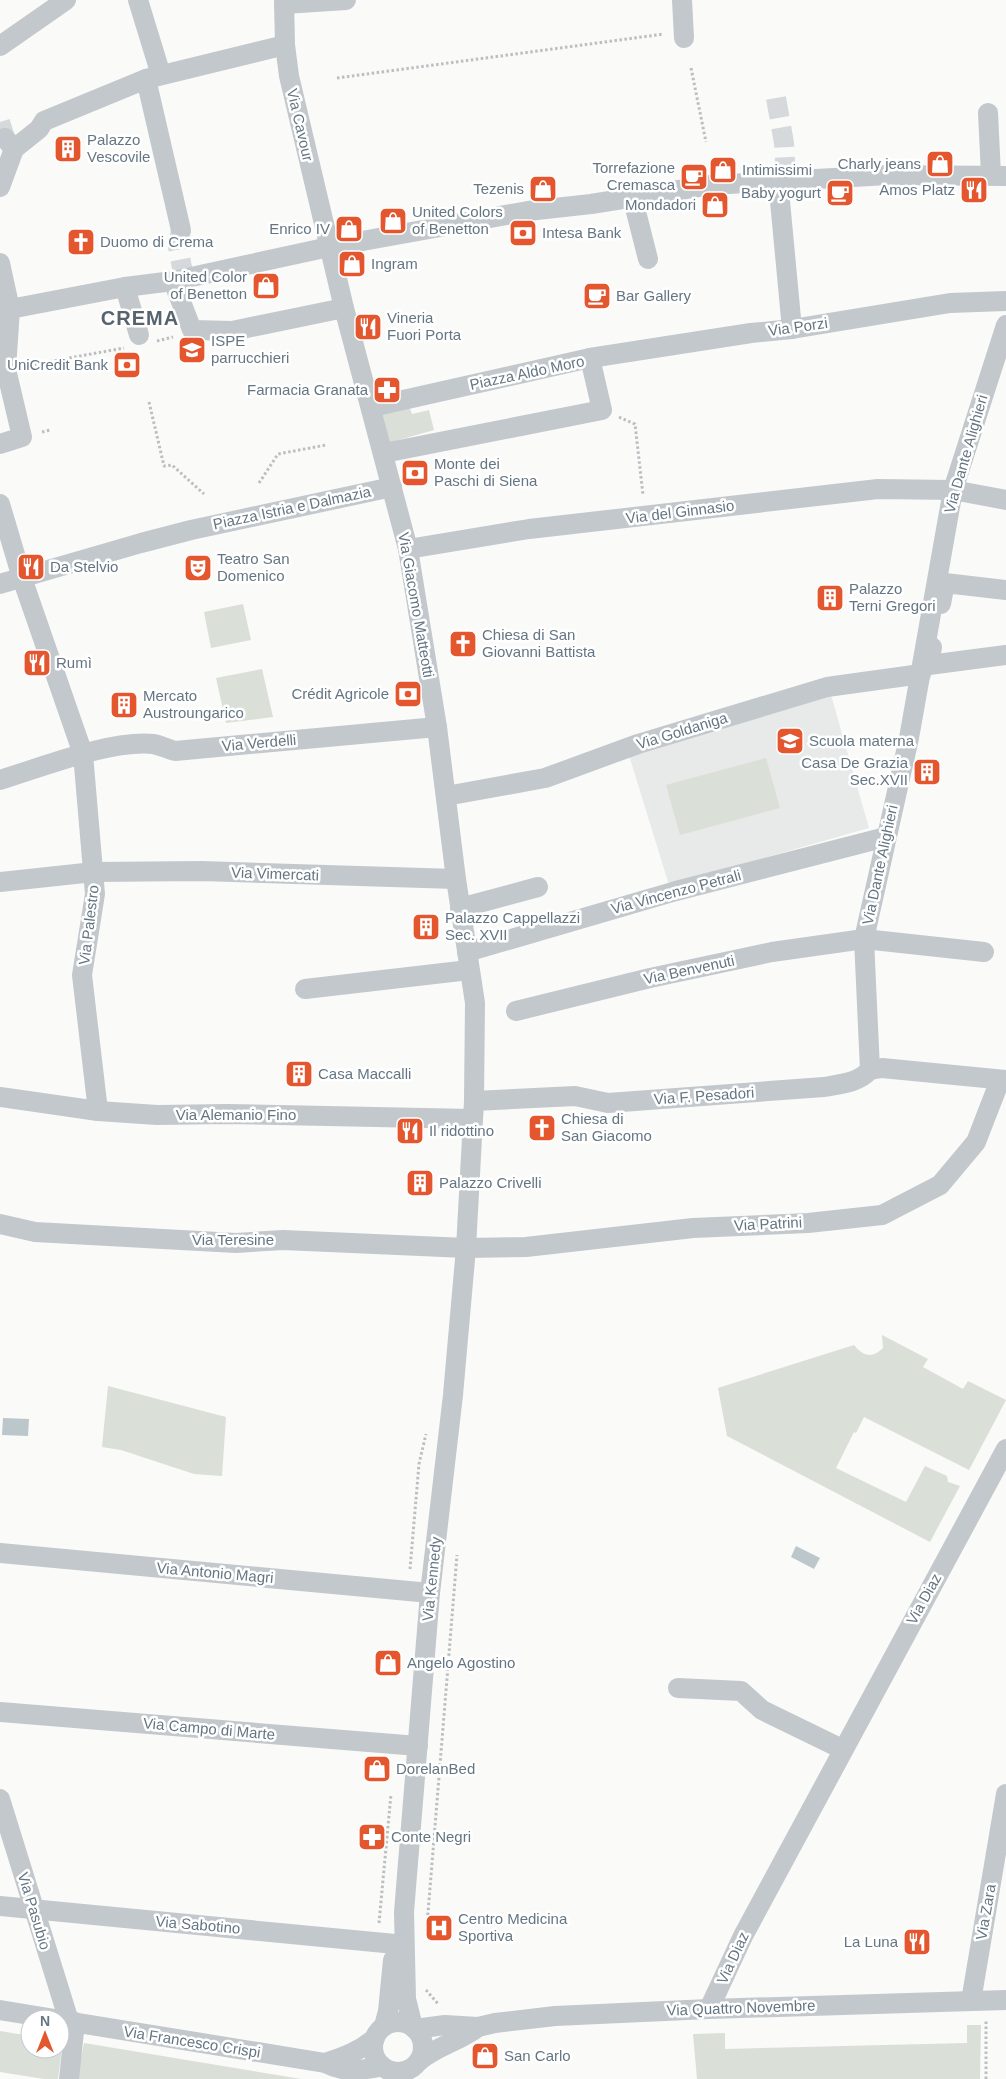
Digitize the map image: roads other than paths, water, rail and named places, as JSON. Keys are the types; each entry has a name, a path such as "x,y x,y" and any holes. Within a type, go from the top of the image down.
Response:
{"street":[{"path":"0,46 66,0"},
{"path":"138,0 154,77 181,230"},
{"path":"284,2 346,0"},
{"path":"682,0 684,35"},
{"name":"Via Cavour","path":"284,2 285,45 289,76 329,247"},
{"path":"1,180 9,143 39,129 44,121 154,77 285,45"},
{"path":"5,311 125,287 179,279 329,247 528,211 591,204 711,185 888,175 998,175 988,113"},
{"path":"778,180 792,329"},
{"path":"632,196 648,259"},
{"name":"Via Giacomo Matteotti","path":"329,247 408,550 437,727 456,879 475,1003 474,1110"},
{"path":"0,263 5,311 6,369 22,437 0,444"},
{"path":"179,279 192,330 232,331 344,308"},
{"path":"125,287 140,342"},
{"name":"Via Porzi","path":"590,358 751,333 792,329 950,303 1006,301"},
{"name":"Via Dante Alighieri","path":"870,1070 864,938 909,738 953,490 1006,325"},
{"name":"Piazza Aldo Moro","path":"372,407 590,358 602,410 384,453"},
{"name":"Piazza Istria e Dalmazia","path":"0,584 140,542 392,487"},
{"name":"Via del Ginnasio","path":"408,550 529,529 878,489 953,490 1006,500"},
{"name":"Via Palestro","path":"0,504 22,578 83,754 95,894 82,975 98,1111"},
{"path":"1006,590 945,583 929,665 1006,656"},
{"name":"Via Goldaniga","path":"446,796 545,778 638,744 827,687 921,674"},
{"name":"Via Verdelli","path":"0,780 83,754 131,744 155,744 175,751 437,727"},
{"name":"Via Vincenzo Petrali","path":"468,961 676,891 886,837"},
{"name":"Via Vimercati","path":"0,882 94,872 201,871 456,879"},
{"path":"460,908 538,887"},
{"name":"Via Dante Alighieri","path":"864,938 984,952"},
{"name":"Via Benvenuti","path":"516,1011 650,978 753,956 864,938"},
{"path":"305,989 468,961"},
{"path":"870,1070 882,1068 1003,1080"},
{"name":"Via F. Pesadori","path":"474,1110 574,1096 608,1103 824,1088 852,1082 864,1077 870,1070"},
{"name":"Via Patrini","path":"466,1248 526,1246 693,1228 808,1222 882,1214 940,1185 976,1142 1003,1080"},
{"name":"Via Alemanio Fino","path":"0,1097 98,1111 158,1115 474,1110"},
{"name":"Via Kennedy","path":"414,2028 406,1999 404,1912 430,1594 453,1396 466,1248 474,1110"},
{"name":"Via Teresine","path":"0,1224 35,1232 236,1243 283,1240 466,1248"},
{"name":"Via Diaz","path":"709,2009 734,1953 842,1749 1006,1450"},
{"name":"Via Antonio Magri","path":"0,1553 430,1594"},
{"path":"678,1688 741,1691 762,1710 842,1749"},
{"name":"Via Campo di Marte","path":"0,1712 418,1746"},
{"name":"Via Zara","path":"988,2001 1006,1794"},
{"name":"Via Pasubio","path":"0,1799 62,2009"},
{"name":"Via Sabotino","path":"0,1906 386,1943"},
{"name":"Via Kennedy","path":"380,2032 388,2011 386,1943 404,1912"},
{"name":"Via Quattro Novembre","path":"412,2069 437,2048 468,2035 478,2028 495,2023 555,2016 709,2009 988,2001"},
{"name":"Via Francesco Crispi","path":"0,2010 20,2013"},
{"name":"Via Francesco Crispi","path":"70,2021 340,2071 368,2069 383,2071"},
{"path":"340,2071 345,2057 366,2045 380,2032 393,2023 401,2022 414,2028 423,2042 423,2050 412,2069 401,2072 383,2071 374,2054 373,2046 380,2032"},
{"name":"Via Quattro Novembre","path":"414,2028 445,2025 478,2028"},
{"path":"68,2059 69,2079"}],"tunnel":[{"path":"776,98 784,143 786,180"},
{"path":"0,122 5,138"},
{"path":"181,230 178,247 184,278"}],"place":[{"name":"Palazzo Vescovile","path":"68,149"},
{"name":"Charly jeans","path":"940,164"},
{"name":"Intimissimi","path":"723,170"},
{"name":"Torrefazione Cremasca","path":"694,177"},
{"name":"Tezenis","path":"543,189"},
{"name":"Amos Platz","path":"974,190"},
{"name":"Baby yogurt","path":"840,193"},
{"name":"Mondadori","path":"715,205"},
{"name":"United Colors of Benetton","path":"393,221"},
{"name":"Enrico IV","path":"349,229"},
{"name":"Intesa Bank","path":"523,233"},
{"name":"Duomo di Crema","path":"81,242"},
{"name":"Ingram","path":"352,264"},
{"name":"United Color of Benetton","path":"266,286"},
{"name":"Bar Gallery","path":"597,296"},
{"name":"Vineria Fuori Porta","path":"368,327"},
{"name":"ISPE parrucchieri","path":"192,350"},
{"name":"UniCredit Bank","path":"127,365"},
{"name":"Farmacia Granata","path":"387,390"},
{"name":"Monte dei Paschi di Siena","path":"415,473"},
{"name":"Da Stelvio","path":"31,567"},
{"name":"Teatro San Domenico","path":"198,568"},
{"name":"Palazzo Terni Gregori","path":"830,598"},
{"name":"Chiesa di San Giovanni Battista","path":"463,644"},
{"name":"Rumì","path":"37,663"},
{"name":"Crédit Agricole","path":"408,694"},
{"name":"Mercato Austroungarico","path":"124,705"},
{"name":"Scuola materna","path":"790,741"},
{"name":"Casa De Grazia Sec.XVII","path":"927,772"},
{"name":"Palazzo Cappellazzi Sec. XVII","path":"426,927"},
{"name":"Casa Maccalli","path":"299,1074"},
{"name":"Chiesa di San Giacomo","path":"542,1128"},
{"name":"Il ridottino","path":"410,1131"},
{"name":"Palazzo Crivelli","path":"420,1183"},
{"name":"Angelo Agostino","path":"388,1663"},
{"name":"DorelanBed","path":"377,1769"},
{"name":"Conte Negri","path":"372,1837"},
{"name":"Centro Medicina Sportiva","path":"439,1928"},
{"name":"La Luna","path":"917,1942"},
{"name":"San Carlo","path":"485,2056"}],"district":[{"name":"CREMA","path":"140,318"}]}
